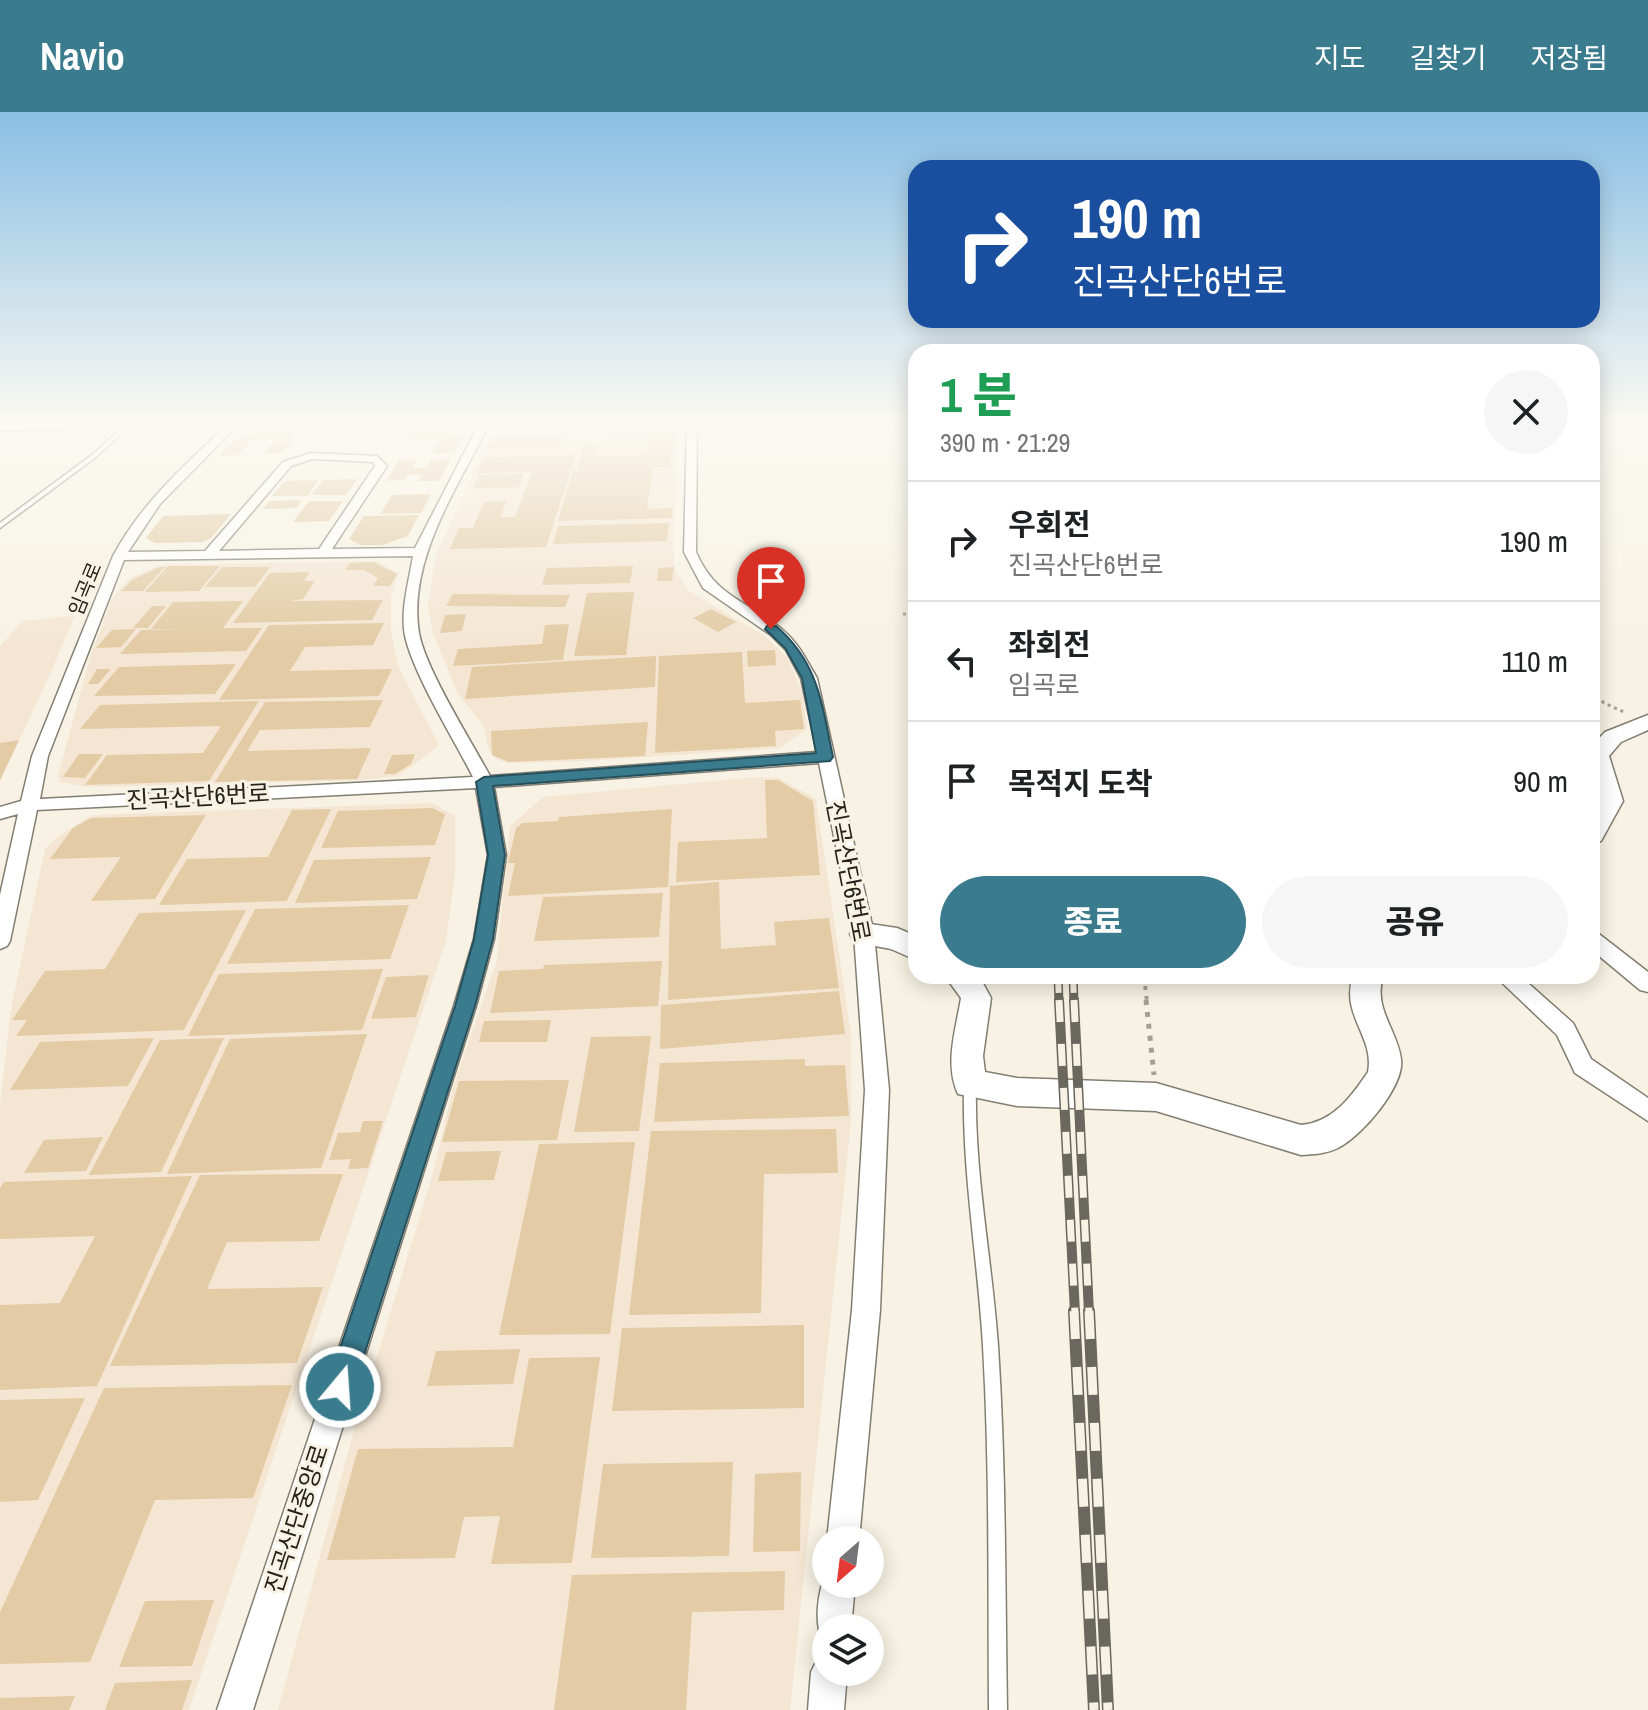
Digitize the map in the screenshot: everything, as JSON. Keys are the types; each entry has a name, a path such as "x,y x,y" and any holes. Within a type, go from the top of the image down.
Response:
{"street":[{"name":"임곡로","path":"29,805 40,756 119,556 131,531 160,497"},
{"path":"208,555 259,497"},
{"path":"322,554 361,497"},
{"name":"진곡산단중앙로","path":"235,1710 484,939 497,855 484,782 420,658 412,635 411,611 420,552 448,497"},
{"path":"691,497 690,552 695,572 711,591 771,629 790,645 809,678 825,757"},
{"path":"119,556 420,552"},
{"path":"1600,752 1613,737 1648,722"},
{"name":"진곡산단6번로","path":"0,813 29,805 484,782 825,757 864,934 877,1090 866,1310 844,1526"},
{"path":"1600,775 1609,790 1611,801 1600,821"},
{"path":"0,941 29,805"},
{"path":"864,934 897,939 908,945"},
{"path":"1600,945 1648,984"},
{"path":"969,984 976,998 967,1056 970,1084 1017,1092 1156,1097 1301,1140 1326,1137 1353,1115 1384,1079 1387,1064 1363,1001 1366,984"},
{"path":"1515,984 1565,1029 1583,1066 1648,1111"},
{"path":"826,1710 828,1686"}],"lane":[{"path":"0,526 40,497"},
{"path":"970,1084 968,1127 988,1309 998,1710"}],"path":[{"path":"903,614 908,614"},
{"path":"1600,699 1648,722"},
{"path":"1145,984 1156,1097"}],"shaded area":[{"path":"463,497 675,497 675,569 688,590 766,637 787,657 803,695 807,729 780,748 588,761 509,763 497,760 489,751 484,727 457,692 432,630 428,605 436,555"},
{"path":"377,561 399,573 391,596 391,632 398,666 439,745 410,768 396,776 363,780 87,787 60,782 58,775 91,655 112,599 128,579 159,565"},
{"path":"75,616 0,782 0,646 23,621"},
{"path":"757,777 779,778 816,799 851,1034 851,1122 790,1710 278,1710 352,1438 431,1180 454,1084 497,960 510,826 543,797"},
{"path":"432,803 455,816 455,872 446,941 189,1710 0,1710 0,1105 11,1008 45,849 57,837 92,815"}],"building":[{"path":"391,497 430,497 421,513 380,514"},
{"path":"523,497 562,497 546,547 450,549 459,528 473,528 484,502 506,501 500,517 515,517"},
{"path":"565,497 649,497 647,509 673,508 672,518 558,521"},
{"path":"302,500 296,508 263,509 270,501"},
{"path":"309,501 343,501 329,521 293,522"},
{"path":"231,514 211,538 202,542 155,543 146,538 163,516"},
{"path":"419,515 408,536 383,545 360,545 349,539 364,516"},
{"path":"669,523 667,541 553,544 558,526"},
{"path":"373,562 397,574 390,586 373,586 378,578 364,570 345,570 350,563"},
{"path":"168,566 220,566 199,591 145,592"},
{"path":"633,566 630,583 542,585 547,568"},
{"path":"165,567 143,591 121,591 132,580"},
{"path":"222,567 270,567 255,587 205,587"},
{"path":"674,567 672,581 657,581 658,568"},
{"path":"310,572 304,581 315,581 303,599 289,601 383,600 372,620 233,623 270,573"},
{"path":"634,592 626,655 574,656 587,593"},
{"path":"453,594 570,595 565,607 446,606"},
{"path":"243,601 223,628 262,628 246,651 120,654 141,630 182,629 151,629 173,602"},
{"path":"152,606 166,606 148,628 133,628"},
{"path":"711,609 736,622 718,632 693,618"},
{"path":"466,614 462,631 440,633 445,615"},
{"path":"384,623 373,645 305,647 290,671 392,669 379,696 219,700 269,625"},
{"path":"569,624 563,660 453,666 458,649 542,644 545,625"},
{"path":"136,629 121,647 96,648 112,630"},
{"path":"775,650 776,665 748,667 747,651"},
{"path":"742,652 745,703 800,700 804,729 775,731 776,746 655,753 659,656"},
{"path":"656,656 655,687 465,699 472,667"},
{"path":"236,664 215,694 94,696 119,667"},
{"path":"97,669 111,669 98,684 88,684"},
{"path":"383,700 370,727 260,730 247,751 371,748 357,779 215,782 265,702"},
{"path":"259,701 209,781 85,785 107,755 203,753 221,726 80,729 100,705"},
{"path":"648,722 645,756 509,762 492,755 491,731"},
{"path":"19,740 0,780 0,743"},
{"path":"79,754 103,754 85,778 63,777"},
{"path":"415,754 411,764 395,774 384,774 392,755"},
{"path":"765,780 778,780 813,801 820,875 676,882 678,842 767,838"},
{"path":"432,808 445,814 435,845 321,848 338,811"},
{"path":"331,809 287,901 159,905 187,859 268,857 292,810"},
{"path":"672,809 668,887 508,896 515,863 508,863 516,828 523,823 558,821 559,817"},
{"path":"206,815 155,899 91,901 121,857 50,859 73,828 91,818"},
{"path":"431,857 417,899 295,903 314,860"},
{"path":"719,882 721,949 776,945 774,922 829,918 839,988 668,1000 670,886"},
{"path":"663,893 659,937 534,941 543,897"},
{"path":"409,905 390,959 227,964 255,909"},
{"path":"246,910 184,1030 16,1036 27,1020 12,1020 45,971 105,969 139,913"},
{"path":"662,961 658,1006 490,1013 499,971 543,969 544,965"},
{"path":"383,969 362,1030 188,1036 219,974"},
{"path":"429,975 416,1017 371,1019 386,977"},
{"path":"839,991 845,1034 660,1049 661,1005"},
{"path":"551,1020 547,1042 479,1042 484,1021"},
{"path":"367,1034 321,1168 167,1174 230,1039"},
{"path":"651,1036 639,1131 574,1132 591,1037"},
{"path":"154,1038 128,1086 10,1090 40,1042"},
{"path":"224,1038 161,1172 89,1175 160,1040"},
{"path":"805,1059 805,1066 845,1065 849,1116 654,1122 660,1063"},
{"path":"569,1080 557,1140 442,1142 459,1081"},
{"path":"363,1121 383,1121 368,1168 348,1169 351,1159 329,1160 338,1133 360,1132"},
{"path":"836,1129 838,1173 764,1174 761,1313 629,1315 651,1131"},
{"path":"103,1137 86,1171 24,1173 44,1140"},
{"path":"635,1142 610,1334 499,1335 539,1144"},
{"path":"501,1151 494,1180 438,1181 446,1152"},
{"path":"343,1174 319,1241 227,1242 207,1289 323,1287 297,1363 110,1366 200,1175"},
{"path":"192,1176 97,1386 0,1390 0,1305 60,1303 95,1236 0,1239 0,1188 4,1182"},
{"path":"804,1325 804,1408 612,1411 622,1328"},
{"path":"520,1349 513,1384 427,1386 436,1351"},
{"path":"600,1357 572,1563 491,1564 500,1516 464,1517 455,1558 327,1560 358,1449 513,1447 529,1358"},
{"path":"292,1385 253,1498 155,1500 90,1662 0,1664 0,1612 104,1388"},
{"path":"85,1398 38,1500 0,1502 0,1400"},
{"path":"733,1462 729,1556 591,1558 603,1464"},
{"path":"801,1472 800,1551 753,1552 755,1474"},
{"path":"785,1571 784,1610 692,1612 686,1710 554,1710 572,1575"},
{"path":"214,1600 192,1666 119,1667 145,1601"},
{"path":"192,1680 182,1710 105,1710 115,1683"},
{"path":"75,1696 69,1710 0,1710 0,1698"}],"railway":[{"path":"1058,984 1059,1002"},
{"path":"1073,984 1074,1002"},
{"path":"1059,1000 1075,1313"},
{"path":"1074,1000 1089,1313"},
{"path":"1074,1311 1094,1710"},
{"path":"1089,1311 1108,1710"}],"route":[{"path":"340,1387 465,1006 484,939 497,855 484,782 825,757 809,678 790,645 771,629"}]}
